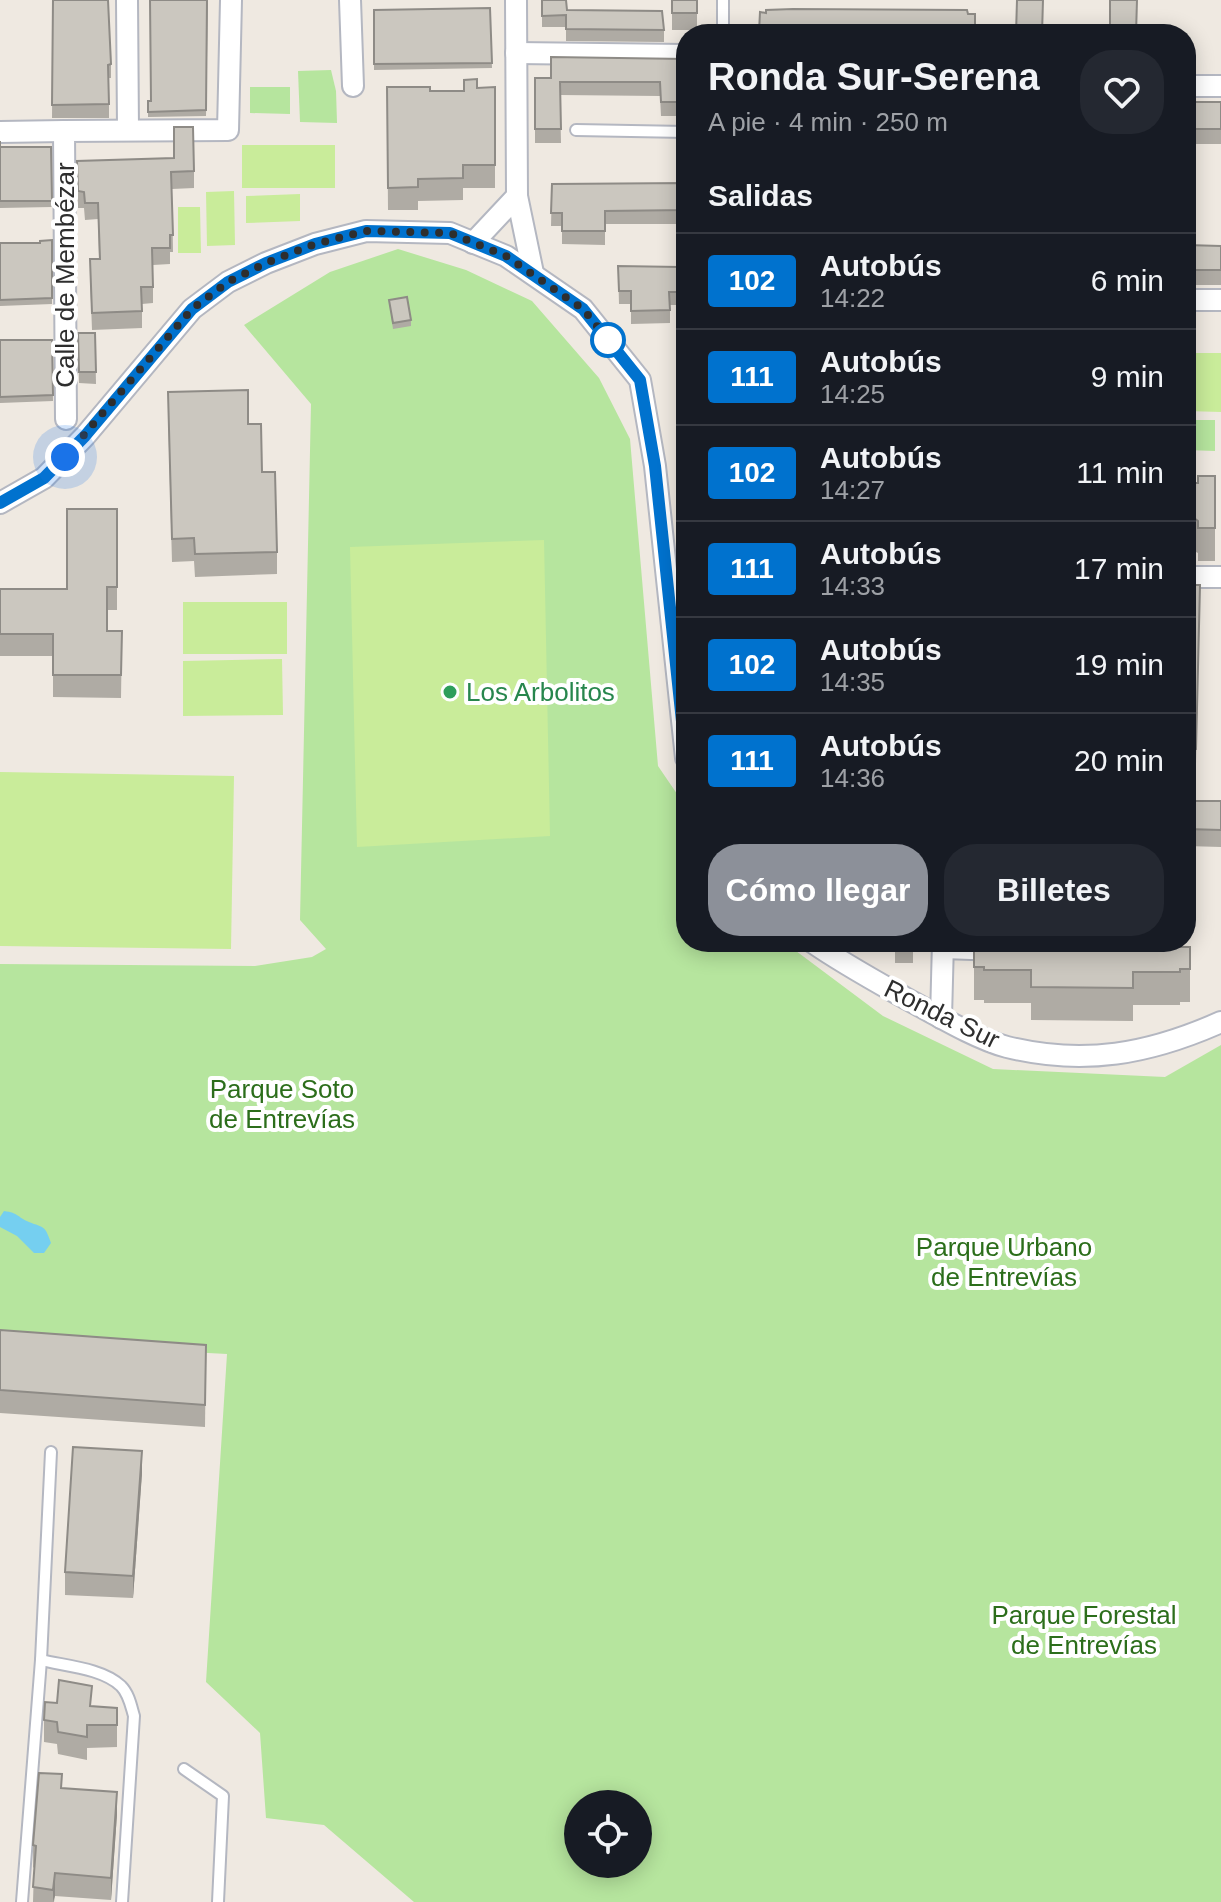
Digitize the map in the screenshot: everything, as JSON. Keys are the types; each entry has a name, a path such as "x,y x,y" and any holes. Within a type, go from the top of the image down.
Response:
{"street":[{"path":"127,0 128,129"},
{"name":"Calle de Membézar","path":"0,132 228,130 231,0"},
{"path":"350,0 353,86"},
{"path":"516,0 517,196 533,273"},
{"path":"516,53 676,55"},
{"path":"1196,86 1221,86"},
{"name":"Calle de Membézar","path":"64,131 66,419"},
{"path":"473,243 517,196"},
{"path":"0,503 44,478 85,436 192,309 228,282 315,244 366,231 450,233 506,256 583,309 640,380 655,466 676,664"},
{"path":"1196,300 1221,300"},
{"path":"1196,577 1221,577"},
{"name":"Ronda Sur","path":"829,952 941,1018 1004,1046 1069,1058 1124,1055 1187,1037 1221,1022"},
{"path":"941,1018 943,952"}],"lane":[{"path":"723,0 723,24"},
{"path":"576,130 676,132"},
{"path":"22,1902 41,1660 51,1452"},
{"path":"41,1660 105,1676 128,1696 134,1716 122,1902"},
{"path":"184,1769 218,1791 225,1801 218,1902"}],"green space":[{"path":"331,70 336,91 337,123 300,122 298,71"},
{"path":"250,87 290,87 290,114 250,113"},
{"path":"242,145 335,145 335,188 242,188"},
{"path":"234,191 235,245 207,246 206,192"},
{"path":"300,194 300,221 246,223 246,196"},
{"path":"178,207 200,207 201,253 178,253"},
{"path":"398,249 466,270 532,301 599,378 630,439 658,766 676,792 676,952 797,952 883,1016 993,1069 1165,1077 1221,1045 1221,1902 414,1902 324,1825 266,1818 260,1733 206,1682 227,1354 0,1342 0,964 255,966 312,957 326,949 300,920 311,404 244,325 330,272"},
{"path":"1196,353 1221,353 1221,412 1196,411"},
{"path":"1196,420 1215,420 1215,451 1196,450"},
{"name":"Los Arbolitos","path":"544,540 550,836 357,847 350,547"},
{"path":"183,602 287,602 287,654 183,654"},
{"path":"282,659 283,715 183,716 183,661"},
{"path":"0,772 234,776 231,949 0,946"}],"water":[{"path":"4,1211 45,1230 51,1243 44,1253 34,1253 17,1236 0,1227 0,1217"}],"building":[{"path":"53,0 108,0 109,104 52,105"},
{"path":"150,0 207,0 206,110 148,112 148,101 151,101"},
{"path":"542,0 566,0 567,10 662,11 664,30 566,29 566,15 542,16"},
{"path":"672,0 697,0 697,13 672,13"},
{"path":"1017,0 1043,0 1042,24 1016,24"},
{"path":"1110,0 1137,0 1136,24 1110,24"},
{"path":"490,8 492,63 374,64 374,10"},
{"path":"766,10 967,10 968,14 975,14 975,24 759,24 760,12 766,13"},
{"path":"551,57 676,59 676,102 661,102 660,82 560,82 561,129 535,129 535,78 551,78"},
{"path":"477,79 477,88 495,87 495,165 463,165 463,178 418,179 418,187 388,188 387,87 464,91 464,80"},
{"path":"1196,102 1221,102 1221,129 1196,129"},
{"path":"174,127 193,127 194,171 171,172 173,235 170,235 170,248 152,248 153,287 141,287 142,311 92,313 90,259 100,259 98,203 85,203 84,192 78,191 77,161 174,158"},
{"path":"0,147 51,147 52,201 0,201"},
{"path":"676,183 676,210 605,211 605,231 562,231 562,213 551,213 552,184"},
{"path":"52,240 52,298 0,300 0,243"},
{"path":"1196,245 1221,246 1221,270 1196,270"},
{"path":"618,266 676,267 676,292 669,292 670,310 631,311 631,291 619,291"},
{"path":"407,297 411,320 393,323 389,300"},
{"path":"78,333 95,333 96,372 79,372"},
{"path":"0,340 52,340 53,395 0,397"},
{"path":"248,390 248,424 261,424 262,472 275,472 277,552 195,554 194,538 172,539 168,392"},
{"path":"1198,476 1215,476 1215,528 1198,528"},
{"path":"67,509 117,509 117,587 107,587 107,631 122,631 121,675 53,675 53,634 0,634 0,589 67,589"},
{"path":"1196,585 1200,585 1196,749"},
{"path":"1196,801 1221,801 1221,830 1196,829"},
{"path":"974,952 1190,952 1190,969 1180,969 1180,972 1133,972 1133,988 1031,987 1031,970 984,970 984,967 974,967"},
{"path":"0,1330 206,1345 205,1405 0,1390"},
{"path":"73,1447 142,1451 133,1576 65,1572"},
{"path":"59,1680 92,1686 90,1706 117,1708 117,1725 87,1725 87,1737 58,1732 57,1722 44,1720 45,1702 57,1703"},
{"path":"39,1773 62,1774 61,1788 117,1792 111,1878 55,1873 53,1890 33,1887"}],"bus line":[{"name":"102","path":"0,503 44,478 85,436 192,309 228,282 315,244 366,231 450,233 506,256 583,309 640,380 655,466 676,664"}],"place":[{"name":"Los Arbolitos","path":"450,692"}],"route":[{"path":"65,457 192,309 228,282 266,263 315,244 366,231 450,233 506,256 583,309 608,340"}],"park label":[{"name":"Parque Soto de Entrevías","path":"282,1104"},
{"name":"Parque Urbano de Entrevías","path":"1004,1262"},
{"name":"Parque Forestal de Entrevías","path":"1084,1630"}]}
